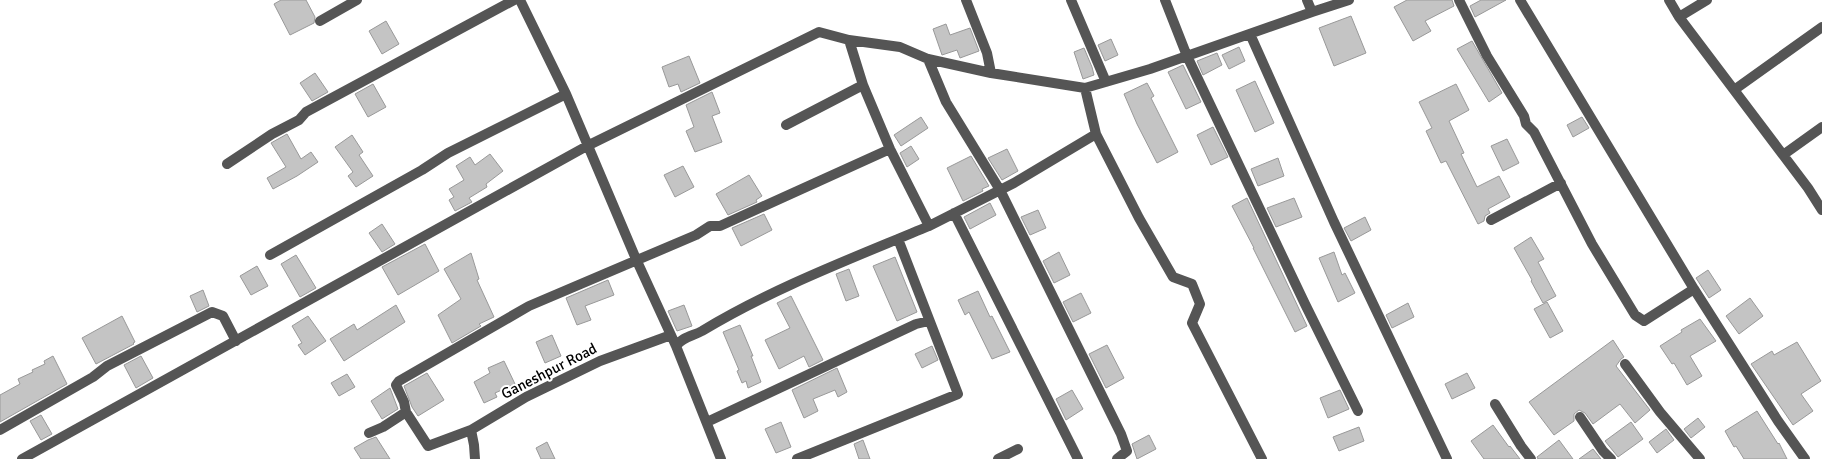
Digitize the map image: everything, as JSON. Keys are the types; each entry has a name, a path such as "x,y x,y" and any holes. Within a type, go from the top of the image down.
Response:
{"street":[{"path":"320,21 357,0"},
{"path":"227,164 272,134 299,120 306,112 514,0"},
{"path":"520,0 566,94 636,259 672,335 720,459"},
{"path":"966,0 987,53 991,73"},
{"path":"1071,0 1106,82"},
{"path":"1165,0 1187,56 1358,411"},
{"path":"1307,0 1312,12"},
{"path":"22,459 588,146 819,32 849,40 900,47 928,60 991,73 1085,88 1187,56 1349,0"},
{"path":"1458,0 1487,56 1524,116 1526,124 1534,132 1592,244 1635,315 1644,321 1694,289"},
{"path":"1520,0 1694,289 1778,421 1805,459"},
{"path":"1669,0 1679,17 1808,188 1822,210"},
{"path":"1679,17 1707,0"},
{"path":"1734,90 1822,27"},
{"path":"1250,34 1334,222 1448,459"},
{"path":"849,40 863,85 890,149 929,226"},
{"path":"928,60 946,102 1000,190 1121,434 1127,451 1117,459"},
{"path":"786,125 863,85"},
{"path":"1085,88 1096,134 1139,218 1173,278 1192,284 1200,304 1192,323 1262,459"},
{"path":"270,255 422,170 448,153 566,94"},
{"path":"1783,155 1822,128"},
{"path":"676,346 680,340 694,335 789,285 929,226 1000,190 1096,134"},
{"path":"369,432 383,427 406,412 404,402 396,385 399,381 529,306 696,235 710,226 720,226 890,149"},
{"path":"1491,220 1561,183"},
{"path":"954,213 1078,459"},
{"path":"798,459 958,394 898,239"},
{"path":"0,430 94,378 107,366 212,312 223,316 236,341"},
{"path":"707,422 916,324 929,321"},
{"name":"Ganeshpur Road","path":"406,412 428,446 471,430 526,397 600,361 672,335"},
{"path":"1625,364 1660,412 1700,459"},
{"path":"1495,404 1531,459"},
{"path":"1580,418 1603,451 1611,459"},
{"path":"471,430 474,459"},
{"path":"998,459 1018,450"}],"building":[{"path":"281,0 306,0 315,17 314,23 290,35 274,4"},
{"path":"1407,0 1452,0 1454,6 1425,21 1431,31 1413,41 1394,7"},
{"path":"1481,0 1506,0 1475,17 1470,6"},
{"path":"1351,16 1366,53 1334,66 1319,28"},
{"path":"386,21 399,44 382,54 369,31"},
{"path":"946,24 950,35 970,28 979,51 960,58 957,50 942,55 933,29"},
{"path":"1111,39 1118,55 1105,61 1098,45"},
{"path":"1472,41 1502,93 1489,102 1457,49"},
{"path":"1239,47 1245,61 1229,69 1222,55"},
{"path":"1084,48 1094,75 1083,79 1074,52"},
{"path":"1217,53 1222,65 1203,75 1197,61"},
{"path":"689,56 700,83 681,92 678,84 669,87 662,67"},
{"path":"1183,65 1201,102 1186,109 1168,72"},
{"path":"315,73 328,92 312,101 300,83"},
{"path":"1255,81 1274,123 1255,132 1236,90"},
{"path":"1147,83 1154,96 1151,98 1178,152 1157,163 1124,94"},
{"path":"373,84 386,107 368,117 355,94"},
{"path":"1456,84 1469,110 1449,121 1464,153 1461,154 1477,187 1499,176 1510,197 1488,209 1490,213 1485,216 1484,221 1478,224 1446,161 1441,163 1426,131 1432,128 1419,102"},
{"path":"712,92 720,113 712,116 722,142 695,152 686,131 694,127 686,105"},
{"path":"921,117 928,128 901,146 894,135"},
{"path":"1582,117 1589,128 1573,137 1567,125"},
{"path":"1213,127 1228,157 1211,165 1197,135"},
{"path":"287,134 301,159 311,152 318,162 273,189 267,178 286,167 271,143"},
{"path":"352,135 363,152 359,155 373,176 356,187 348,176 353,172 335,147"},
{"path":"1507,139 1519,163 1503,171 1491,146"},
{"path":"911,146 919,159 907,167 900,153"},
{"path":"1007,149 1018,171 1002,180 988,158"},
{"path":"490,154 503,171 486,184 487,187 469,198 472,202 455,211 449,200 454,197 449,189 464,180 456,166 470,157 475,165"},
{"path":"971,156 989,186 963,201 947,168"},
{"path":"1278,158 1284,176 1258,186 1251,169"},
{"path":"683,166 694,187 675,197 664,175"},
{"path":"749,175 762,196 756,200 757,202 728,215 716,194"},
{"path":"1247,198 1307,326 1295,332 1232,206"},
{"path":"1294,198 1302,217 1276,227 1267,208"},
{"path":"990,203 996,215 970,229 964,217"},
{"path":"1038,210 1046,228 1030,235 1021,217"},
{"path":"764,214 772,230 741,246 732,228"},
{"path":"1365,217 1371,230 1351,241 1344,228"},
{"path":"382,224 395,244 382,252 369,233"},
{"path":"1531,237 1544,259 1538,262 1556,296 1543,303 1514,248"},
{"path":"425,244 439,271 398,295 382,267"},
{"path":"1059,252 1070,275 1054,283 1043,261"},
{"path":"1334,252 1342,275 1345,273 1355,293 1338,302 1319,258"},
{"path":"471,253 479,279 477,280 494,317 479,324 481,326 452,343 438,315 461,299 444,269"},
{"path":"296,255 316,288 300,297 281,264"},
{"path":"895,257 917,312 897,321 873,266"},
{"path":"257,266 268,286 251,295 240,276"},
{"path":"849,269 859,296 846,301 836,274"},
{"path":"1708,270 1721,290 1709,298 1696,278"},
{"path":"608,280 614,295 585,306 591,320 577,325 566,298"},
{"path":"203,290 209,306 197,312 190,296"},
{"path":"978,291 1010,352 992,359 969,312 965,315 958,300"},
{"path":"1081,293 1091,313 1073,322 1063,302"},
{"path":"791,296 823,360 809,367 804,356 779,369 765,340 790,328 777,303"},
{"path":"1750,298 1763,316 1739,334 1726,316"},
{"path":"1547,302 1563,331 1550,338 1534,309"},
{"path":"1408,303 1414,317 1392,328 1386,315"},
{"path":"396,305 405,322 344,361 330,339 354,324 357,330"},
{"path":"684,305 692,326 677,331 668,311"},
{"path":"122,316 135,342 134,344 96,364 82,338"},
{"path":"308,316 326,341 305,355 298,345 302,343 292,326"},
{"path":"1700,319 1716,341 1690,356 1702,376 1687,385 1674,363 1672,364 1660,346 1682,332 1681,330"},
{"path":"740,325 761,382 748,388 746,381 742,383 737,371 739,370 723,332"},
{"path":"552,335 561,356 545,363 536,342"},
{"path":"1613,340 1624,357 1616,366 1650,410 1635,423 1620,404 1593,424 1585,413 1579,410 1574,414 1574,421 1554,435 1529,402"},
{"path":"1797,342 1821,381 1801,394 1813,411 1793,425 1751,364 1772,351 1774,355"},
{"path":"1107,345 1124,378 1106,388 1089,354"},
{"path":"932,346 938,360 922,368 915,354"},
{"path":"53,356 67,384 0,422 0,395 20,384 18,379 33,372 32,370 45,364 44,361"},
{"path":"141,356 153,378 136,388 124,365"},
{"path":"504,361 515,384 495,393 497,397 484,403 474,382 490,373 488,368"},
{"path":"837,368 847,392 838,397 835,390 813,399 818,411 804,418 792,390"},
{"path":"427,373 444,400 418,416 412,407 404,386"},
{"path":"1467,373 1475,388 1452,399 1445,384"},
{"path":"347,374 355,387 339,396 331,383"},
{"path":"390,388 398,409 382,419 371,401"},
{"path":"1072,390 1083,409 1066,420 1056,399"},
{"path":"1340,390 1349,409 1328,418 1320,398"},
{"path":"1757,411 1779,443 1787,459 1744,459 1736,446 1734,447 1725,431"},
{"path":"41,415 52,434 41,440 30,421"},
{"path":"1698,418 1705,427 1691,438 1684,429"},
{"path":"781,422 791,447 776,453 765,429"},
{"path":"1631,422 1643,439 1618,457 1605,441"},
{"path":"1493,425 1520,459 1484,459 1471,441"},
{"path":"1359,427 1364,441 1339,451 1333,437"},
{"path":"1666,429 1674,440 1657,453 1649,442"},
{"path":"1149,435 1156,449 1137,459 1132,444"},
{"path":"376,437 390,459 361,459 354,448"},
{"path":"863,440 870,459 859,459 854,444"},
{"path":"1559,440 1573,459 1538,459 1537,457"},
{"path":"547,442 555,459 541,459 536,448"},
{"path":"1593,449 1601,459 1579,459"}]}
